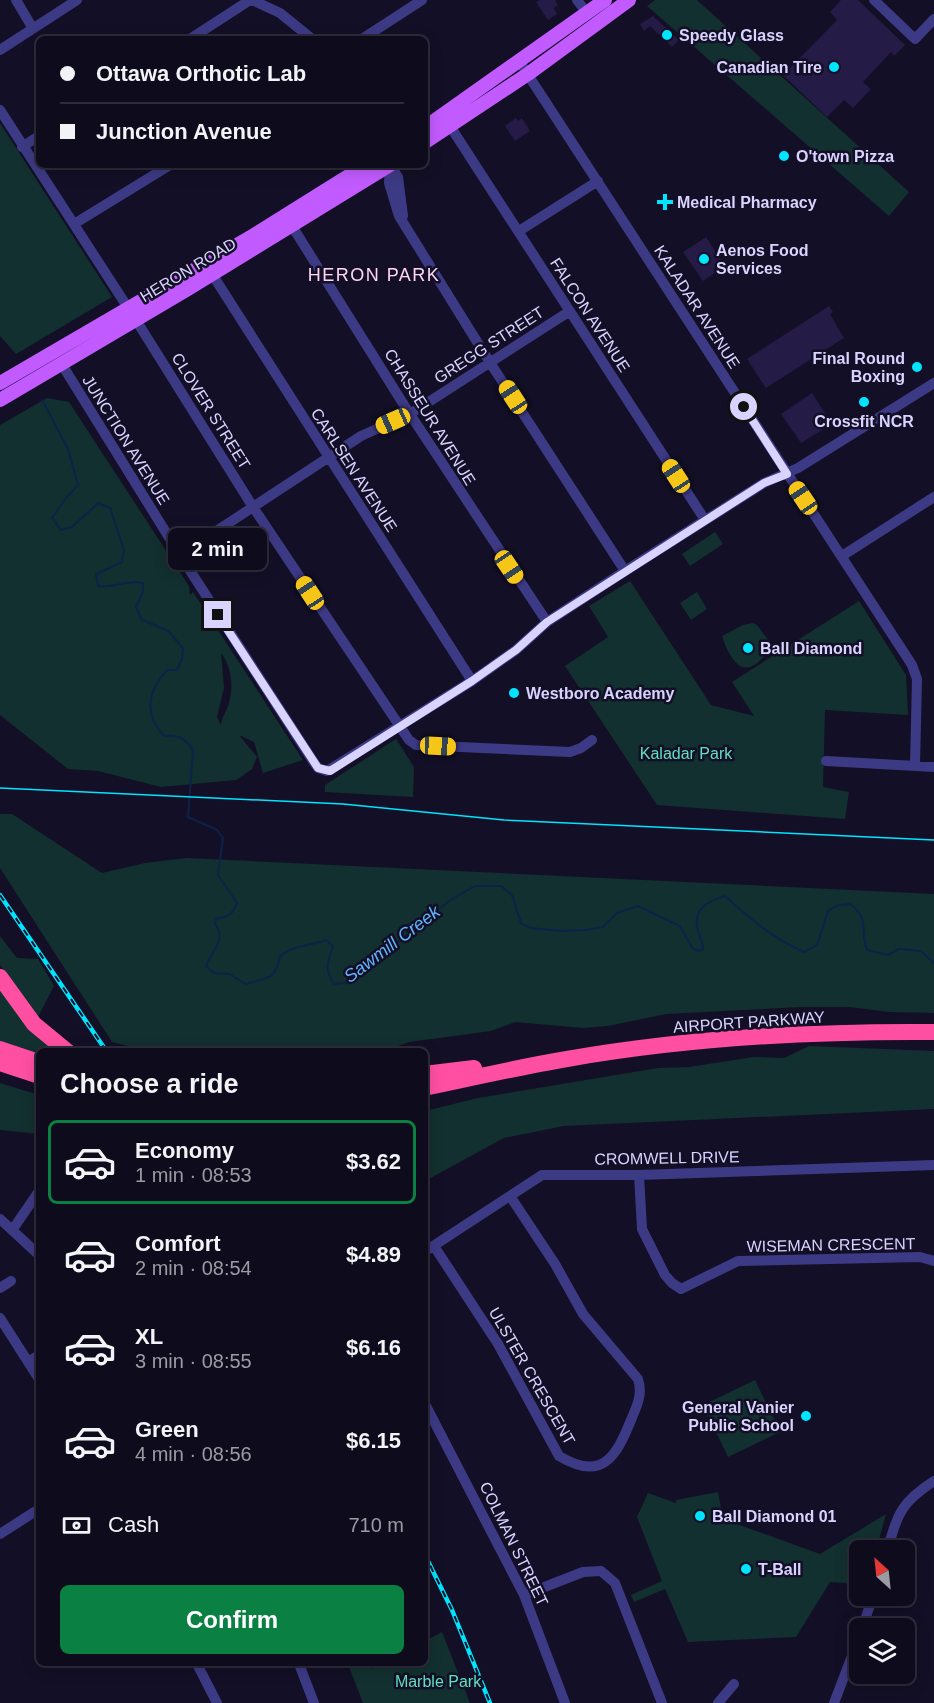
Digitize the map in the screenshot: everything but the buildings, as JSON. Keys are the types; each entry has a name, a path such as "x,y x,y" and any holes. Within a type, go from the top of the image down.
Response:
{"highway":[{"path":"0,977 34,1024 63,1048"},
{"name":"AIRPORT PARKWAY","path":"428,1074 702,1042 783,1036 934,1032"},
{"path":"0,1049 36,1061"},
{"name":"AIRPORT PARKWAY","path":"428,1087 567,1059"},
{"path":"0,1063 36,1077"},
{"path":"0,1069 36,1077"}],"main road":[{"path":"428,125 605,0"},
{"path":"428,140 528,74 629,0"},
{"name":"HERON ROAD","path":"0,400 361,168"},
{"name":"HERON ROAD","path":"0,383 212,274 385,168"}],"street":[{"path":"16,0 32,27"},
{"path":"0,50 32,27 77,0"},
{"path":"195,36 251,0 280,13 308,36"},
{"path":"367,36 423,0"},
{"path":"577,0 587,13"},
{"path":"874,0 915,39 934,19"},
{"name":"KALADAR AVENUE","path":"519,61 842,556 915,672 918,679 915,766"},
{"name":"CLOVER STREET","path":"0,110 36,168"},
{"name":"FALCON AVENUE","path":"450,126 705,520"},
{"path":"22,147 36,138"},
{"name":"CLOVER STREET","path":"36,168 132,314 253,507 398,726 416,745 570,752 592,740"},
{"path":"74,224 165,168"},
{"path":"392,168 398,177 405,224 489,361 625,571"},
{"path":"519,231 598,181"},
{"name":"CHASSEUR AVENUE","path":"292,226 410,414 547,622"},
{"name":"CARLSEN AVENUE","path":"212,274 472,681"},
{"name":"GREGG STREET","path":"180,555 327,457 361,436 410,414 489,361 570,311"},
{"name":"JUNCTION AVENUE","path":"60,363 180,555 318,768 330,771 398,726"},
{"path":"398,726 472,681 516,650 547,622 625,571 764,483 787,474 934,383"},
{"path":"842,556 934,497"},
{"path":"826,761 934,767"},
{"name":"CROMWELL DRIVE","path":"428,1250 542,1175 639,1176 934,1165"},
{"name":"WISEMAN CRESCENT","path":"639,1176 642,1229 664,1275 672,1284 681,1289 738,1261 920,1257 934,1261"},
{"path":"13,1229 36,1195"},
{"name":"ULSTER CRESCENT","path":"434,1246 498,1344 559,1456 574,1465 592,1467 610,1459 622,1445 639,1400 641,1388 638,1379 583,1314 555,1264 510,1196"},
{"path":"0,1219 36,1252"},
{"path":"0,1288 10,1281"},
{"path":"0,1318 36,1374"},
{"path":"28,1362 36,1357"},
{"name":"COLMAN STREET","path":"428,1410 524,1595 566,1703"},
{"path":"891,1540 903,1506 916,1493 934,1481"},
{"path":"0,1534 36,1511"},
{"path":"524,1595 583,1572 601,1571 615,1583 662,1703"},
{"path":"197,1666 218,1703"},
{"path":"300,1666 314,1703"},
{"path":"839,1701 849,1670"},
{"path":"718,1703 734,1684"}],"green space":[{"path":"655,0 697,0 909,192 889,216 647,6"},
{"path":"0,123 112,297 16,354 0,336"},
{"path":"47,398 69,402 189,586 190,595 193,592 303,760 263,773 254,742 239,735 257,757 252,769 236,780 161,787 98,771 68,769 0,715 0,425","holes":["221,653 231,676 231,690 221,725 217,717 224,688"]},
{"path":"715,532 723,544 690,566 682,554"},
{"name":"Kaladar Park","path":"630,581 711,705 754,716 732,682 859,601 906,675 908,715 825,710 823,787 849,792 845,819 657,805 565,666 608,637 589,606"},
{"path":"697,592 707,609 691,620 680,603"},
{"name":"Ball Diamond","path":"753,623 772,645 757,663 750,667 743,667 732,658 722,636 743,625"},
{"path":"396,739 414,767 413,797 325,792 325,785"},
{"path":"0,814 12,814 102,873 145,863 187,858 934,894 934,1013 890,1012 849,1007 801,1007 666,1014 608,1026 583,1028 515,1022 491,1031 409,1042 393,1048 136,1048 112,1042 0,868"},
{"path":"0,936 17,958 38,959 54,986 37,1019 0,965"},
{"path":"0,985 57,1048 36,1048 36,1053 0,1043"},
{"path":"809,1046 934,1051 934,1109 564,1126 504,1138 428,1179 428,1110 478,1098 658,1068 689,1067 753,1057 784,1058"},
{"path":"0,1083 36,1094 36,1134 0,1130"},
{"path":"755,1380 780,1432 728,1457 703,1405"},
{"path":"718,1492 723,1519 820,1554 886,1514 879,1540 849,1540 849,1583 830,1582 796,1637 688,1642 665,1589 634,1602 631,1595 662,1581 637,1517 648,1493 676,1503 676,1500"},
{"name":"Marble Park","path":"442,1632 470,1703 363,1703 349,1666 369,1666 371,1669 377,1666 428,1666 428,1639"}],"waterway":[{"name":"Sawmill Creek","path":"42,400 68,449 78,485 52,518 61,530 72,527 98,503 110,508 124,550 122,562 96,574 98,586 143,583 143,592 136,607 141,619 168,631 183,648 182,659 177,670 167,670 160,678 150,703 153,719 164,736 181,738 193,751 188,817 217,830 223,838 218,875 237,903 230,914 216,919 215,924 220,935 219,941 206,966 214,973 229,974 246,984 273,974 280,956 286,952 326,940 333,946 328,965 331,979 334,984 346,983 452,899 475,886 501,886 512,895 521,923 530,928 563,931 603,927 617,913 638,906 680,926 693,949 699,951 703,949 697,923 699,911 707,903 725,896 762,927 782,941 804,952 817,945 828,911 838,905 850,904 862,920 867,950 888,955 899,949 921,951 934,963"}],"tram line":[{"path":"0,788 343,804 504,820 934,840"}],"railway":[{"path":"0,895 104,1048"},
{"path":"428,1561 452,1610 490,1703"}],"place":[{"name":"Speedy Glass","path":"667,35"},
{"name":"Canadian Tire","path":"834,67"},
{"name":"O'town Pizza","path":"784,156"},
{"name":"Medical Pharmacy","path":"665,202"},
{"name":"Aenos Food Services","path":"704,259"},
{"name":"Final Round Boxing","path":"917,367"},
{"name":"Crossfit NCR","path":"864,402"},
{"name":"Ball Diamond","path":"748,648"},
{"name":"Westboro Academy","path":"514,693"},
{"name":"General Vanier Public School","path":"806,1416"},
{"name":"Ball Diamond 01","path":"700,1516"},
{"name":"T-Ball","path":"746,1569"}],"district":[{"name":"HERON PARK","path":"374,275"}],"route":[{"path":"218,615 318,768 322,771 330,771 472,681 516,650 547,622 625,571 764,483 787,474 744,407"}]}
